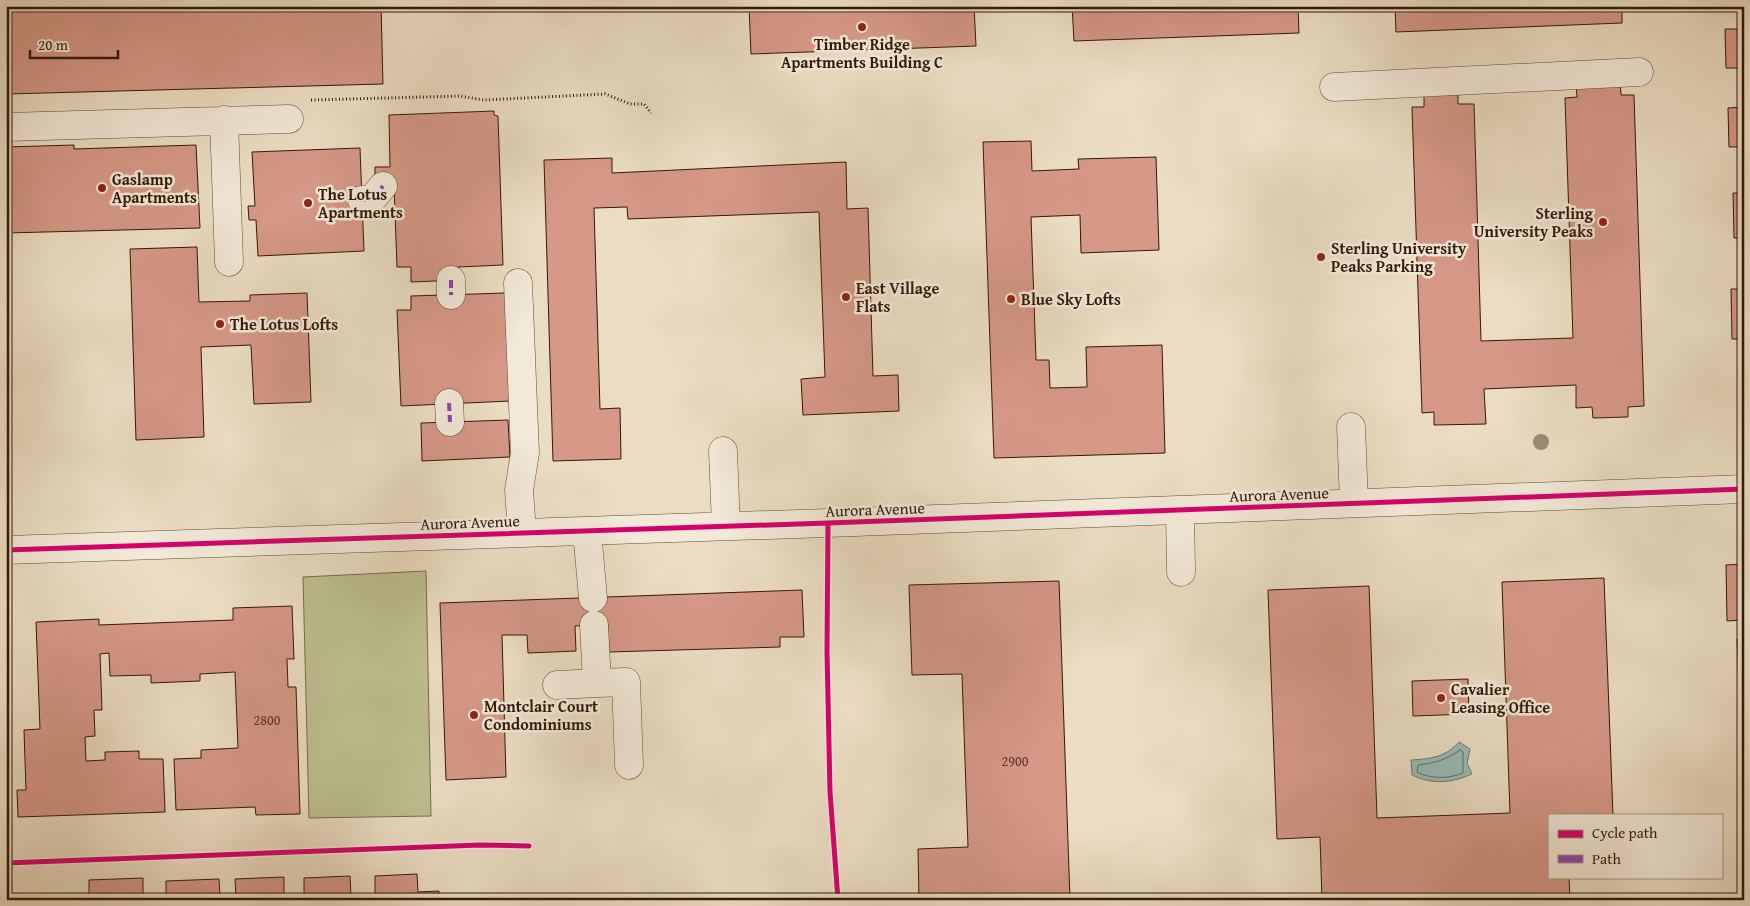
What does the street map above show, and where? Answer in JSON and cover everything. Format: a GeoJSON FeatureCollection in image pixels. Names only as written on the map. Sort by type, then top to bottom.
{"type":"FeatureCollection","features":[{"type":"Feature","properties":{"kind":"street"},"geometry":{"type":"LineString","coordinates":[[1334,87],[1640,72]]}},
{"type":"Feature","properties":{"kind":"street"},"geometry":{"type":"LineString","coordinates":[[6,127],[224,120],[297,109]]}},
{"type":"Feature","properties":{"kind":"street"},"geometry":{"type":"LineString","coordinates":[[224,120],[229,262]]}},
{"type":"Feature","properties":{"kind":"street"},"geometry":{"type":"LineString","coordinates":[[518,283],[526,453],[519,490],[522,533]]}},
{"type":"Feature","properties":{"kind":"street"},"geometry":{"type":"LineString","coordinates":[[1351,427],[1354,504]]}},
{"type":"Feature","properties":{"kind":"street"},"geometry":{"type":"LineString","coordinates":[[723,451],[726,526]]}},
{"type":"Feature","properties":{"kind":"street","name":"Aurora Avenue"},"geometry":{"type":"LineString","coordinates":[[6,550],[1744,489]]}},
{"type":"Feature","properties":{"kind":"street"},"geometry":{"type":"LineString","coordinates":[[1180,510],[1181,572]]}},
{"type":"Feature","properties":{"kind":"street"},"geometry":{"type":"LineString","coordinates":[[587,531],[594,598]]}},
{"type":"Feature","properties":{"kind":"street"},"geometry":{"type":"LineString","coordinates":[[594,625],[597,683]]}},
{"type":"Feature","properties":{"kind":"street"},"geometry":{"type":"LineString","coordinates":[[557,685],[626,682],[630,765]]}},
{"type":"Feature","properties":{"kind":"path"},"geometry":{"type":"LineString","coordinates":[[297,109],[460,96],[484,100],[605,94],[630,104],[644,104],[651,113]]}},
{"type":"Feature","properties":{"kind":"green space"},"geometry":{"type":"Polygon","coordinates":[[[426,571],[431,816],[309,818],[303,577],[426,571]]]}},
{"type":"Feature","properties":{"kind":"water"},"geometry":{"type":"Polygon","coordinates":[[[1459,742],[1470,749],[1467,763],[1472,774],[1442,782],[1412,775],[1411,760],[1425,759],[1443,754],[1459,742]]]}},
{"type":"Feature","properties":{"kind":"building"},"geometry":{"type":"Polygon","coordinates":[[[6,6],[381,6],[383,84],[6,94],[6,6]]]}},
{"type":"Feature","properties":{"kind":"building","name":"Timber Ridge Apartments Building C"},"geometry":{"type":"Polygon","coordinates":[[[749,6],[792,6],[792,9],[851,6],[974,6],[976,46],[751,54],[749,6]]]}},
{"type":"Feature","properties":{"kind":"building"},"geometry":{"type":"Polygon","coordinates":[[[1072,6],[1298,6],[1299,33],[1074,41],[1072,6]]]}},
{"type":"Feature","properties":{"kind":"building"},"geometry":{"type":"Polygon","coordinates":[[[1395,6],[1622,6],[1622,23],[1396,32],[1395,6]]]}},
{"type":"Feature","properties":{"kind":"building"},"geometry":{"type":"Polygon","coordinates":[[[1725,29],[1744,29],[1744,68],[1726,68],[1725,29]]]}},
{"type":"Feature","properties":{"kind":"building","name":"Sterling University Peaks"},"geometry":{"type":"Polygon","coordinates":[[[1620,82],[1621,95],[1634,95],[1644,406],[1628,407],[1628,417],[1593,418],[1592,407],[1576,408],[1576,385],[1484,389],[1486,424],[1434,425],[1434,412],[1422,413],[1412,107],[1424,107],[1424,94],[1458,93],[1458,104],[1474,104],[1481,341],[1573,338],[1565,98],[1577,97],[1576,84],[1620,82]]]}},
{"type":"Feature","properties":{"kind":"building"},"geometry":{"type":"Polygon","coordinates":[[[1744,107],[1744,147],[1729,147],[1728,108],[1744,107]]]}},
{"type":"Feature","properties":{"kind":"building"},"geometry":{"type":"Polygon","coordinates":[[[494,111],[494,115],[498,116],[503,265],[458,267],[458,280],[411,282],[411,267],[397,267],[394,186],[375,187],[375,167],[390,167],[389,115],[494,111]]]}},
{"type":"Feature","properties":{"kind":"building","name":"Blue Sky Lofts"},"geometry":{"type":"Polygon","coordinates":[[[1031,141],[1032,171],[1079,169],[1078,159],[1156,157],[1159,250],[1081,253],[1080,215],[1031,217],[1036,360],[1049,360],[1050,388],[1087,387],[1086,347],[1162,345],[1165,453],[994,458],[983,142],[1031,141]]]}},
{"type":"Feature","properties":{"kind":"building","name":"Gaslamp Apartments"},"geometry":{"type":"Polygon","coordinates":[[[74,145],[74,149],[196,145],[200,228],[6,233],[6,147],[74,145]]]}},
{"type":"Feature","properties":{"kind":"building","name":"The Lotus Apartments"},"geometry":{"type":"Polygon","coordinates":[[[360,148],[364,251],[258,256],[256,220],[249,220],[248,206],[255,206],[252,152],[360,148]]]}},
{"type":"Feature","properties":{"kind":"building","name":"East Village Flats"},"geometry":{"type":"Polygon","coordinates":[[[612,158],[612,173],[846,162],[847,209],[868,208],[873,376],[898,375],[899,411],[803,415],[801,379],[825,377],[819,212],[628,219],[627,207],[594,208],[600,409],[620,408],[621,459],[553,461],[544,160],[612,158]]]}},
{"type":"Feature","properties":{"kind":"building"},"geometry":{"type":"Polygon","coordinates":[[[1733,193],[1744,193],[1744,238],[1734,238],[1733,193]]]}},
{"type":"Feature","properties":{"kind":"building","name":"The Lotus Lofts"},"geometry":{"type":"Polygon","coordinates":[[[197,247],[199,302],[250,301],[250,295],[307,293],[311,402],[254,404],[251,345],[201,347],[204,437],[136,440],[130,249],[197,247]]]}},
{"type":"Feature","properties":{"kind":"building"},"geometry":{"type":"Polygon","coordinates":[[[1731,289],[1744,289],[1744,339],[1732,339],[1731,289]]]}},
{"type":"Feature","properties":{"kind":"building"},"geometry":{"type":"Polygon","coordinates":[[[505,293],[510,401],[401,406],[397,310],[411,310],[411,296],[505,293]]]}},
{"type":"Feature","properties":{"kind":"building"},"geometry":{"type":"Polygon","coordinates":[[[508,420],[510,457],[422,461],[421,423],[508,420]]]}},
{"type":"Feature","properties":{"kind":"building"},"geometry":{"type":"Polygon","coordinates":[[[1744,564],[1744,627],[1742,627],[1742,620],[1727,621],[1726,565],[1744,564]]]}},
{"type":"Feature","properties":{"kind":"building"},"geometry":{"type":"Polygon","coordinates":[[[1604,578],[1613,814],[1548,814],[1548,878],[1569,878],[1570,900],[1322,900],[1320,837],[1277,839],[1268,590],[1369,586],[1377,818],[1510,813],[1502,582],[1604,578]]]}},
{"type":"Feature","properties":{"kind":"building"},"geometry":{"type":"Polygon","coordinates":[[[1059,581],[1070,900],[919,900],[918,849],[968,847],[962,674],[912,675],[909,585],[1059,581]]]}},
{"type":"Feature","properties":{"kind":"building","name":"Montclair Court Condominiums"},"geometry":{"type":"Polygon","coordinates":[[[802,590],[804,637],[780,637],[780,647],[609,652],[608,625],[594,625],[575,626],[576,651],[528,653],[527,635],[502,635],[506,777],[446,780],[440,603],[802,590]]]}},
{"type":"Feature","properties":{"kind":"building"},"geometry":{"type":"Polygon","coordinates":[[[292,606],[294,659],[287,659],[288,687],[296,687],[300,814],[256,815],[255,807],[176,810],[174,759],[201,758],[201,750],[238,748],[235,672],[200,674],[200,681],[151,683],[151,675],[110,676],[109,653],[100,654],[102,710],[94,710],[95,736],[85,737],[86,761],[105,760],[105,752],[139,751],[139,759],[163,759],[165,812],[18,817],[17,790],[26,790],[24,730],[40,729],[36,622],[99,619],[99,625],[233,620],[233,608],[292,606]]]}},
{"type":"Feature","properties":{"kind":"building"},"geometry":{"type":"Polygon","coordinates":[[[1737,639],[1744,639],[1744,711],[1740,711],[1737,639]]]}},
{"type":"Feature","properties":{"kind":"building","name":"Cavalier Leasing Office"},"geometry":{"type":"Polygon","coordinates":[[[1468,679],[1469,714],[1413,716],[1412,681],[1468,679]]]}},
{"type":"Feature","properties":{"kind":"building"},"geometry":{"type":"Polygon","coordinates":[[[1741,744],[1744,744],[1744,809],[1741,744]]]}},
{"type":"Feature","properties":{"kind":"building"},"geometry":{"type":"Polygon","coordinates":[[[417,874],[418,892],[439,891],[439,900],[89,900],[89,880],[143,878],[143,899],[166,898],[166,881],[219,879],[220,897],[236,897],[235,879],[284,877],[284,896],[304,895],[304,878],[350,876],[351,896],[375,895],[375,876],[417,874]]]}},
{"type":"Feature","properties":{"kind":"marked path"},"geometry":{"type":"LineString","coordinates":[[362,200],[372,199],[383,186]]}},
{"type":"Feature","properties":{"kind":"marked path"},"geometry":{"type":"LineString","coordinates":[[451,280],[451,295]]}},
{"type":"Feature","properties":{"kind":"marked path"},"geometry":{"type":"LineString","coordinates":[[449,403],[450,422]]}},
{"type":"Feature","properties":{"kind":"cycle path"},"geometry":{"type":"LineString","coordinates":[[6,550],[828,523],[1744,489]]}},
{"type":"Feature","properties":{"kind":"cycle path"},"geometry":{"type":"LineString","coordinates":[[828,523],[827,651],[830,792],[838,900]]}},
{"type":"Feature","properties":{"kind":"cycle path"},"geometry":{"type":"LineString","coordinates":[[6,863],[480,845],[529,846]]}},
{"type":"Feature","properties":{"kind":"place","name":"Timber Ridge Apartments Building C"},"geometry":{"type":"Point","coordinates":[862,27]}},
{"type":"Feature","properties":{"kind":"place","name":"Gaslamp Apartments"},"geometry":{"type":"Point","coordinates":[102,188]}},
{"type":"Feature","properties":{"kind":"place","name":"The Lotus Apartments"},"geometry":{"type":"Point","coordinates":[308,203]}},
{"type":"Feature","properties":{"kind":"place","name":"Sterling University Peaks"},"geometry":{"type":"Point","coordinates":[1603,222]}},
{"type":"Feature","properties":{"kind":"place","name":"Sterling University Peaks Parking"},"geometry":{"type":"Point","coordinates":[1321,257]}},
{"type":"Feature","properties":{"kind":"place","name":"East Village Flats"},"geometry":{"type":"Point","coordinates":[846,297]}},
{"type":"Feature","properties":{"kind":"place","name":"Blue Sky Lofts"},"geometry":{"type":"Point","coordinates":[1011,299]}},
{"type":"Feature","properties":{"kind":"place","name":"The Lotus Lofts"},"geometry":{"type":"Point","coordinates":[220,324]}},
{"type":"Feature","properties":{"kind":"place","name":"Cavalier Leasing Office"},"geometry":{"type":"Point","coordinates":[1441,698]}},
{"type":"Feature","properties":{"kind":"place","name":"Montclair Court Condominiums"},"geometry":{"type":"Point","coordinates":[474,715]}}]}
